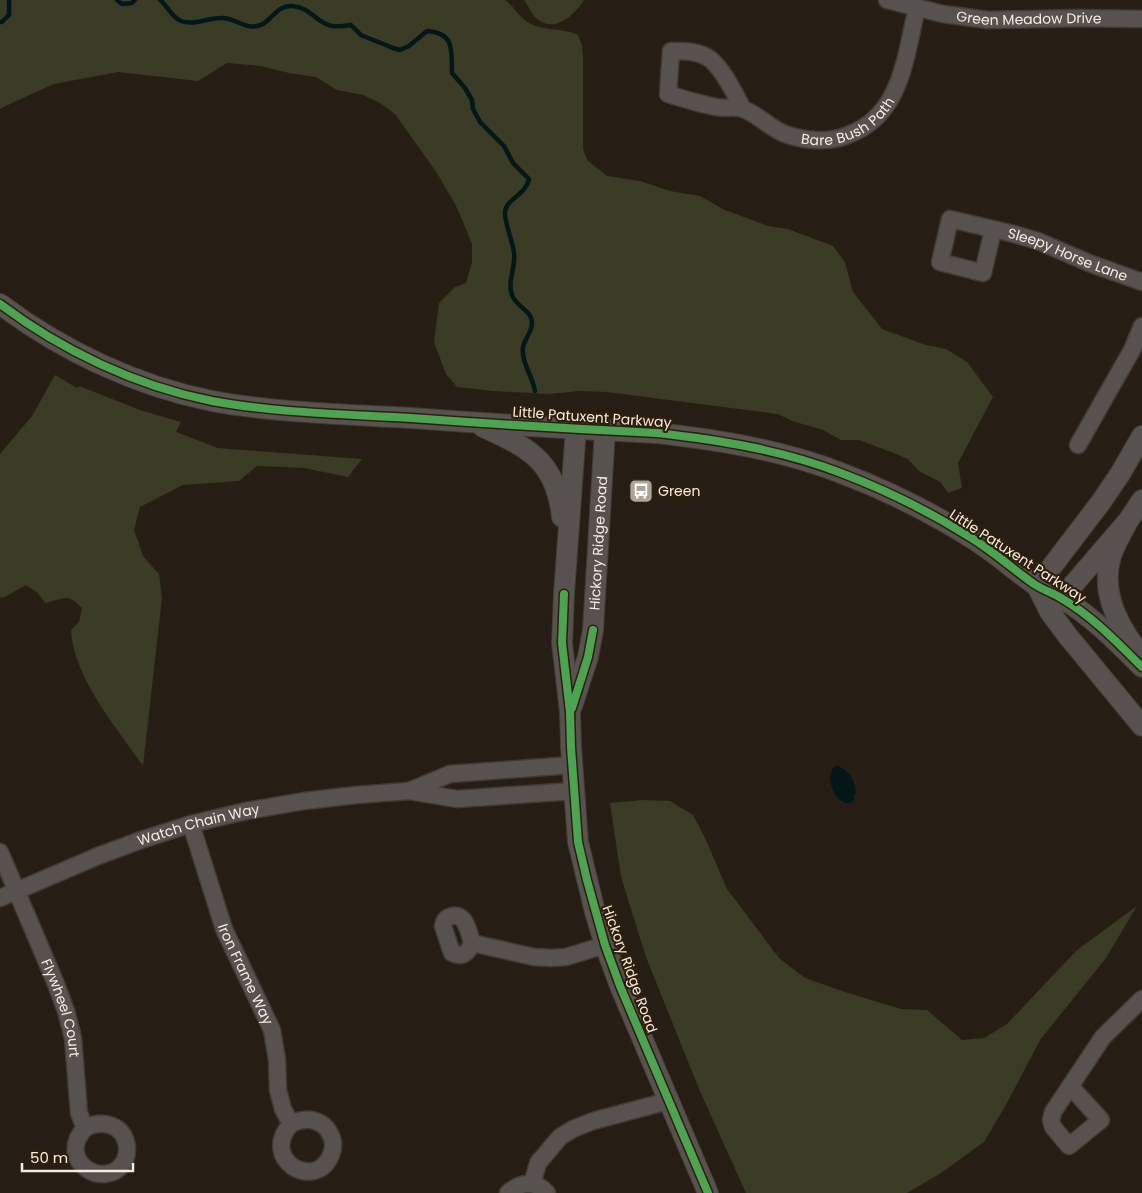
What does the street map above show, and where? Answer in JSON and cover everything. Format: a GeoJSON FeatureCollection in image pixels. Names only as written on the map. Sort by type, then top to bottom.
{"type":"FeatureCollection","features":[{"type":"Feature","properties":{"kind":"street","name":"Green Meadow Drive"},"geometry":{"type":"LineString","coordinates":[[887,0],[943,14],[988,20],[1142,19]]}},
{"type":"Feature","properties":{"kind":"street","name":"Bare Bush Path"},"geometry":{"type":"LineString","coordinates":[[743,109],[731,87],[710,59],[689,52],[671,51],[668,94],[718,108],[743,109],[785,134],[820,140],[837,140],[855,133],[883,113],[893,95],[901,74],[917,8]]}},
{"type":"Feature","properties":{"kind":"street","name":"Sleepy Horse Lane"},"geometry":{"type":"LineString","coordinates":[[993,230],[1038,241],[1088,264],[1142,282]]}},
{"type":"Feature","properties":{"kind":"street","name":"Little Patuxent Parkway"},"geometry":{"type":"LineString","coordinates":[[0,304],[52,339],[101,363],[147,383],[182,394],[219,402],[267,408],[657,433],[708,439],[788,456],[840,472],[886,492],[971,538],[1037,586],[1056,605],[1114,638],[1142,666]]}},
{"type":"Feature","properties":{"kind":"street"},"geometry":{"type":"LineString","coordinates":[[1078,445],[1132,350],[1142,326]]}},
{"type":"Feature","properties":{"kind":"street"},"geometry":{"type":"LineString","coordinates":[[472,422],[517,442],[543,464],[554,482],[560,497],[567,554]]}},
{"type":"Feature","properties":{"kind":"street","name":"Hickory Ridge Road"},"geometry":{"type":"LineString","coordinates":[[576,428],[562,643],[570,712],[578,842],[595,912],[620,986],[708,1193]]}},
{"type":"Feature","properties":{"kind":"street","name":"Hickory Ridge Road"},"geometry":{"type":"LineString","coordinates":[[570,712],[588,657],[593,630],[605,430]]}},
{"type":"Feature","properties":{"kind":"street","name":"Little Patuxent Parkway"},"geometry":{"type":"LineString","coordinates":[[1037,586],[1101,502],[1142,436]]}},
{"type":"Feature","properties":{"kind":"street","name":"Little Patuxent Parkway"},"geometry":{"type":"LineString","coordinates":[[1056,605],[1128,521],[1142,500]]}},
{"type":"Feature","properties":{"kind":"street"},"geometry":{"type":"LineString","coordinates":[[1128,521],[1111,556],[1108,586],[1113,612],[1122,629],[1142,657]]}},
{"type":"Feature","properties":{"kind":"street","name":"Little Patuxent Parkway"},"geometry":{"type":"LineString","coordinates":[[1056,605],[1085,658],[1142,726]]}},
{"type":"Feature","properties":{"kind":"street","name":"Watch Chain Way"},"geometry":{"type":"LineString","coordinates":[[409,792],[450,774],[572,765]]}},
{"type":"Feature","properties":{"kind":"street","name":"Watch Chain Way"},"geometry":{"type":"LineString","coordinates":[[0,898],[98,856],[191,824],[304,801],[356,795],[409,792],[457,799],[574,791]]}},
{"type":"Feature","properties":{"kind":"street","name":"Iron Frame Way"},"geometry":{"type":"LineString","coordinates":[[191,824],[224,929],[272,1030],[278,1060],[278,1090],[283,1109],[291,1124]]}},
{"type":"Feature","properties":{"kind":"street","name":"Flywheel Court"},"geometry":{"type":"LineString","coordinates":[[0,852],[66,1011],[72,1038],[79,1113],[86,1128]]}},
{"type":"Feature","properties":{"kind":"street"},"geometry":{"type":"LineString","coordinates":[[472,943],[534,957],[552,958],[566,957],[605,945]]}},
{"type":"Feature","properties":{"kind":"street"},"geometry":{"type":"LineString","coordinates":[[1070,1086],[1103,1037],[1142,999]]}},
{"type":"Feature","properties":{"kind":"street"},"geometry":{"type":"LineString","coordinates":[[532,1184],[538,1164],[550,1148],[566,1133],[593,1121],[668,1101]]}},
{"type":"Feature","properties":{"kind":"street"},"geometry":{"type":"LineString","coordinates":[[508,1193],[521,1184],[532,1184],[547,1193]]}},
{"type":"Feature","properties":{"kind":"green space"},"geometry":{"type":"Polygon","coordinates":[[[0,0],[505,0],[531,24],[578,35],[582,45],[583,57],[583,149],[587,160],[607,176],[640,181],[670,191],[700,196],[725,210],[768,226],[788,229],[833,246],[845,262],[853,292],[882,329],[926,345],[946,349],[967,362],[993,397],[958,463],[962,488],[948,493],[940,482],[919,471],[908,459],[859,440],[841,440],[823,430],[792,421],[778,414],[607,392],[580,391],[548,394],[457,387],[446,374],[434,342],[439,303],[455,287],[466,283],[472,262],[472,244],[455,204],[437,173],[395,114],[380,103],[363,95],[337,90],[316,77],[261,66],[227,63],[198,81],[118,72],[54,84],[0,109],[0,0]]]}},
{"type":"Feature","properties":{"kind":"green space"},"geometry":{"type":"Polygon","coordinates":[[[524,0],[584,0],[569,17],[556,24],[549,24],[535,17],[524,0]]]}},
{"type":"Feature","properties":{"kind":"green space"},"geometry":{"type":"Polygon","coordinates":[[[55,375],[77,388],[79,386],[140,410],[181,422],[176,432],[218,448],[362,459],[348,477],[304,468],[257,466],[239,481],[183,485],[140,507],[134,530],[143,556],[159,574],[162,598],[143,766],[109,719],[79,666],[71,630],[79,622],[82,608],[69,598],[45,603],[38,593],[26,585],[3,598],[0,597],[0,454],[32,416],[55,375]]]}},
{"type":"Feature","properties":{"kind":"green space"},"geometry":{"type":"Polygon","coordinates":[[[643,800],[670,801],[693,815],[727,889],[779,958],[805,978],[901,1009],[927,1010],[962,1040],[984,1038],[1007,1024],[1077,950],[1137,906],[1106,958],[1040,1040],[984,1142],[941,1173],[907,1193],[746,1193],[699,1089],[646,957],[621,877],[610,803],[643,800]]]}},
{"type":"Feature","properties":{"kind":"shaded area"},"geometry":{"type":"Polygon","coordinates":[[[836,766],[848,772],[853,780],[856,794],[854,794],[854,800],[851,803],[842,801],[831,786],[830,776],[832,769],[836,766]]]}},
{"type":"Feature","properties":{"kind":"waterway"},"geometry":{"type":"LineString","coordinates":[[0,22],[9,15],[9,0]]}},
{"type":"Feature","properties":{"kind":"waterway"},"geometry":{"type":"LineString","coordinates":[[117,0],[122,4],[132,3],[135,0]]}},
{"type":"Feature","properties":{"kind":"waterway"},"geometry":{"type":"LineString","coordinates":[[160,0],[174,17],[181,21],[197,22],[223,18],[253,27],[263,24],[279,10],[287,6],[299,7],[327,25],[351,25],[361,35],[400,50],[409,46],[427,31],[443,35],[450,45],[452,73],[465,88],[472,100],[473,109],[480,122],[504,146],[513,163],[529,179],[524,189],[506,208],[505,216],[514,253],[510,284],[512,295],[516,302],[530,315],[532,322],[523,347],[523,353],[535,391]]}},
{"type":"Feature","properties":{"kind":"cycle path"},"geometry":{"type":"LineString","coordinates":[[0,304],[48,336],[100,364],[155,386],[212,401],[261,408],[311,412],[657,433],[750,447],[819,465],[891,494],[970,537],[1034,584],[1061,598],[1083,613],[1104,630],[1142,667]]}},
{"type":"Feature","properties":{"kind":"cycle path"},"geometry":{"type":"LineString","coordinates":[[564,594],[562,643],[570,712],[578,842],[587,880],[605,945],[620,986],[708,1193]]}},
{"type":"Feature","properties":{"kind":"cycle path"},"geometry":{"type":"LineString","coordinates":[[572,708],[588,657],[593,630]]}},
{"type":"Feature","properties":{"kind":"place","name":"Green"},"geometry":{"type":"Point","coordinates":[641,491]}}]}
